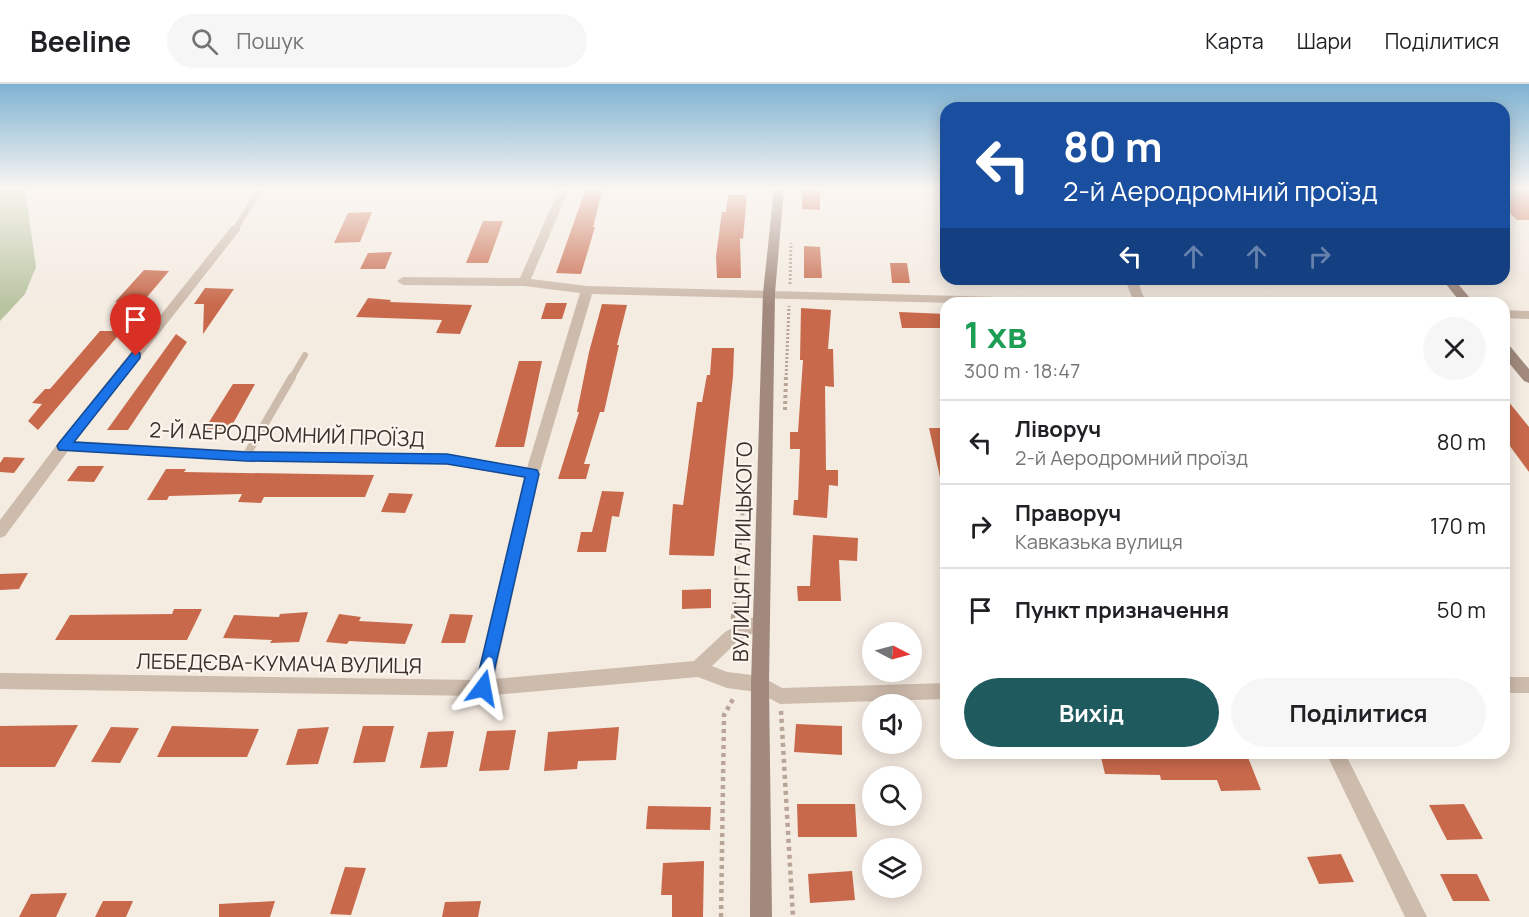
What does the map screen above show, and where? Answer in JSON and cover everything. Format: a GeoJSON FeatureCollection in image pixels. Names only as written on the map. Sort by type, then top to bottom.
{"type":"FeatureCollection","features":[{"type":"Feature","properties":{"kind":"street"},"geometry":{"type":"LineString","coordinates":[[0,532],[64,446],[236,228]]}},
{"type":"Feature","properties":{"kind":"street"},"geometry":{"type":"LineString","coordinates":[[524,282],[547,228]]}},
{"type":"Feature","properties":{"kind":"street","name":"ВУЛИЦЯ ГАЛИЦЬКОГО"},"geometry":{"type":"LineString","coordinates":[[761,917],[761,620],[769,293],[775,228]]}},
{"type":"Feature","properties":{"kind":"street"},"geometry":{"type":"LineString","coordinates":[[403,281],[524,282],[587,290],[940,298]]}},
{"type":"Feature","properties":{"kind":"street"},"geometry":{"type":"LineString","coordinates":[[1453,285],[1463,297]]}},
{"type":"Feature","properties":{"kind":"street"},"geometry":{"type":"LineString","coordinates":[[483,688],[532,474],[587,290]]}},
{"type":"Feature","properties":{"kind":"street"},"geometry":{"type":"LineString","coordinates":[[1510,314],[1529,315]]}},
{"type":"Feature","properties":{"kind":"street"},"geometry":{"type":"LineString","coordinates":[[1510,355],[1529,378]]}},
{"type":"Feature","properties":{"kind":"street","name":"2-Й АЕРОДРОМНИЙ ПРОЇЗД"},"geometry":{"type":"LineString","coordinates":[[64,446],[246,456],[447,459],[532,474]]}},
{"type":"Feature","properties":{"kind":"street"},"geometry":{"type":"LineString","coordinates":[[698,669],[731,637],[761,620]]}},
{"type":"Feature","properties":{"kind":"street","name":"ЛЕБЕДЄВА-КУМАЧА ВУЛИЦЯ"},"geometry":{"type":"LineString","coordinates":[[0,681],[483,688],[698,669],[727,680],[760,684],[780,696]]}},
{"type":"Feature","properties":{"kind":"street"},"geometry":{"type":"LineString","coordinates":[[1510,685],[1529,685]]}},
{"type":"Feature","properties":{"kind":"street"},"geometry":{"type":"LineString","coordinates":[[780,696],[940,691]]}},
{"type":"Feature","properties":{"kind":"street"},"geometry":{"type":"LineString","coordinates":[[1338,759],[1416,917]]}},
{"type":"Feature","properties":{"kind":"lane"},"geometry":{"type":"LineString","coordinates":[[246,456],[305,355]]}},
{"type":"Feature","properties":{"kind":"path"},"geometry":{"type":"LineString","coordinates":[[731,637],[746,477]]}},
{"type":"Feature","properties":{"kind":"path"},"geometry":{"type":"LineString","coordinates":[[720,917],[724,716],[741,682]]}},
{"type":"Feature","properties":{"kind":"path"},"geometry":{"type":"LineString","coordinates":[[780,696],[793,917]]}},
{"type":"Feature","properties":{"kind":"green space"},"geometry":{"type":"Polygon","coordinates":[[[0,228],[30,228],[36,267],[25,294],[0,321],[0,228]]]}},
{"type":"Feature","properties":{"kind":"building"},"geometry":{"type":"Polygon","coordinates":[[[341,228],[366,228],[360,242],[334,243],[341,228]]]}},
{"type":"Feature","properties":{"kind":"building"},"geometry":{"type":"Polygon","coordinates":[[[480,228],[501,228],[488,263],[466,263],[480,228]]]}},
{"type":"Feature","properties":{"kind":"building"},"geometry":{"type":"Polygon","coordinates":[[[572,228],[595,228],[581,274],[556,273],[572,228]]]}},
{"type":"Feature","properties":{"kind":"building"},"geometry":{"type":"Polygon","coordinates":[[[720,228],[744,228],[743,239],[740,238],[741,278],[717,278],[716,256],[720,228]]]}},
{"type":"Feature","properties":{"kind":"building"},"geometry":{"type":"Polygon","coordinates":[[[804,246],[820,247],[822,278],[804,278],[804,246]]]}},
{"type":"Feature","properties":{"kind":"building"},"geometry":{"type":"Polygon","coordinates":[[[392,252],[385,269],[360,269],[368,253],[392,252]]]}},
{"type":"Feature","properties":{"kind":"building"},"geometry":{"type":"Polygon","coordinates":[[[890,263],[907,263],[910,283],[892,283],[890,263]]]}},
{"type":"Feature","properties":{"kind":"building"},"geometry":{"type":"Polygon","coordinates":[[[144,270],[169,271],[142,303],[115,302],[144,270]]]}},
{"type":"Feature","properties":{"kind":"building"},"geometry":{"type":"Polygon","coordinates":[[[205,288],[234,289],[203,334],[204,304],[194,304],[205,288]]]}},
{"type":"Feature","properties":{"kind":"building"},"geometry":{"type":"Polygon","coordinates":[[[368,298],[391,300],[390,302],[472,305],[460,334],[436,333],[442,320],[356,317],[368,298]]]}},
{"type":"Feature","properties":{"kind":"building"},"geometry":{"type":"Polygon","coordinates":[[[546,303],[567,303],[562,319],[541,319],[546,303]]]}},
{"type":"Feature","properties":{"kind":"building"},"geometry":{"type":"Polygon","coordinates":[[[602,304],[627,305],[604,412],[600,412],[584,464],[590,464],[586,479],[558,479],[579,412],[577,412],[589,352],[602,304]]]}},
{"type":"Feature","properties":{"kind":"building"},"geometry":{"type":"Polygon","coordinates":[[[801,308],[831,310],[828,349],[833,349],[834,387],[825,386],[826,470],[838,470],[838,486],[829,485],[827,518],[793,515],[794,500],[798,500],[800,449],[790,449],[790,432],[798,432],[803,360],[800,360],[801,308]]]}},
{"type":"Feature","properties":{"kind":"building"},"geometry":{"type":"Polygon","coordinates":[[[899,312],[940,314],[940,328],[902,328],[899,312]]]}},
{"type":"Feature","properties":{"kind":"building"},"geometry":{"type":"Polygon","coordinates":[[[100,331],[122,331],[38,430],[28,421],[42,404],[32,403],[45,389],[50,389],[100,331]]]}},
{"type":"Feature","properties":{"kind":"building"},"geometry":{"type":"Polygon","coordinates":[[[176,334],[187,342],[128,430],[107,430],[176,334]]]}},
{"type":"Feature","properties":{"kind":"building"},"geometry":{"type":"Polygon","coordinates":[[[712,348],[734,348],[714,556],[669,555],[673,504],[683,505],[697,402],[702,402],[707,375],[710,375],[712,348]]]}},
{"type":"Feature","properties":{"kind":"building"},"geometry":{"type":"Polygon","coordinates":[[[519,361],[542,361],[524,447],[495,447],[519,361]]]}},
{"type":"Feature","properties":{"kind":"building"},"geometry":{"type":"Polygon","coordinates":[[[233,384],[255,384],[230,429],[204,430],[233,384]]]}},
{"type":"Feature","properties":{"kind":"building"},"geometry":{"type":"Polygon","coordinates":[[[1510,403],[1529,427],[1529,472],[1510,446],[1510,403]]]}},
{"type":"Feature","properties":{"kind":"building"},"geometry":{"type":"Polygon","coordinates":[[[929,428],[940,428],[940,477],[929,428]]]}},
{"type":"Feature","properties":{"kind":"building"},"geometry":{"type":"Polygon","coordinates":[[[4,457],[25,458],[14,473],[0,472],[0,463],[4,457]]]}},
{"type":"Feature","properties":{"kind":"building"},"geometry":{"type":"Polygon","coordinates":[[[78,466],[104,466],[94,482],[67,481],[78,466]]]}},
{"type":"Feature","properties":{"kind":"building"},"geometry":{"type":"Polygon","coordinates":[[[166,469],[186,469],[184,472],[374,475],[365,497],[264,497],[261,503],[238,502],[242,494],[169,496],[167,500],[147,500],[166,469]]]}},
{"type":"Feature","properties":{"kind":"building"},"geometry":{"type":"Polygon","coordinates":[[[602,491],[624,492],[619,517],[612,516],[606,552],[577,552],[581,532],[592,532],[602,491]]]}},
{"type":"Feature","properties":{"kind":"building"},"geometry":{"type":"Polygon","coordinates":[[[389,493],[413,494],[405,513],[381,512],[389,493]]]}},
{"type":"Feature","properties":{"kind":"building"},"geometry":{"type":"Polygon","coordinates":[[[813,535],[858,538],[857,561],[839,560],[841,601],[798,601],[797,586],[810,586],[813,535]]]}},
{"type":"Feature","properties":{"kind":"building"},"geometry":{"type":"Polygon","coordinates":[[[28,573],[19,589],[0,590],[0,574],[28,573]]]}},
{"type":"Feature","properties":{"kind":"building"},"geometry":{"type":"Polygon","coordinates":[[[711,589],[711,608],[682,609],[682,590],[711,589]]]}},
{"type":"Feature","properties":{"kind":"building"},"geometry":{"type":"Polygon","coordinates":[[[174,609],[202,609],[187,640],[55,640],[70,615],[172,614],[174,609]]]}},
{"type":"Feature","properties":{"kind":"building"},"geometry":{"type":"Polygon","coordinates":[[[308,612],[299,642],[270,643],[272,640],[223,638],[234,615],[279,617],[280,614],[308,612]]]}},
{"type":"Feature","properties":{"kind":"building"},"geometry":{"type":"Polygon","coordinates":[[[339,614],[361,617],[359,621],[413,624],[405,644],[326,642],[339,614]]]}},
{"type":"Feature","properties":{"kind":"building"},"geometry":{"type":"Polygon","coordinates":[[[450,614],[473,615],[465,643],[441,643],[450,614]]]}},
{"type":"Feature","properties":{"kind":"building"},"geometry":{"type":"Polygon","coordinates":[[[796,724],[842,726],[842,755],[794,752],[796,724]]]}},
{"type":"Feature","properties":{"kind":"building"},"geometry":{"type":"Polygon","coordinates":[[[78,725],[55,767],[0,767],[0,726],[78,725]]]}},
{"type":"Feature","properties":{"kind":"building"},"geometry":{"type":"Polygon","coordinates":[[[172,726],[259,729],[247,757],[157,757],[172,726]]]}},
{"type":"Feature","properties":{"kind":"building"},"geometry":{"type":"Polygon","coordinates":[[[363,726],[394,726],[385,762],[353,763],[363,726]]]}},
{"type":"Feature","properties":{"kind":"building"},"geometry":{"type":"Polygon","coordinates":[[[111,727],[139,728],[120,763],[91,762],[111,727]]]}},
{"type":"Feature","properties":{"kind":"building"},"geometry":{"type":"Polygon","coordinates":[[[329,727],[318,764],[286,765],[298,729],[329,727]]]}},
{"type":"Feature","properties":{"kind":"building"},"geometry":{"type":"Polygon","coordinates":[[[619,727],[616,760],[578,761],[577,769],[544,771],[548,732],[619,727]]]}},
{"type":"Feature","properties":{"kind":"building"},"geometry":{"type":"Polygon","coordinates":[[[516,730],[509,770],[479,771],[487,731],[516,730]]]}},
{"type":"Feature","properties":{"kind":"building"},"geometry":{"type":"Polygon","coordinates":[[[454,731],[447,767],[420,768],[428,732],[454,731]]]}},
{"type":"Feature","properties":{"kind":"building"},"geometry":{"type":"Polygon","coordinates":[[[1101,759],[1249,759],[1261,790],[1221,791],[1217,780],[1161,780],[1160,775],[1105,774],[1101,759]]]}},
{"type":"Feature","properties":{"kind":"building"},"geometry":{"type":"Polygon","coordinates":[[[797,804],[855,804],[857,837],[798,837],[797,804]]]}},
{"type":"Feature","properties":{"kind":"building"},"geometry":{"type":"Polygon","coordinates":[[[1464,804],[1483,839],[1447,840],[1429,805],[1464,804]]]}},
{"type":"Feature","properties":{"kind":"building"},"geometry":{"type":"Polygon","coordinates":[[[648,806],[711,807],[710,830],[646,829],[648,806]]]}},
{"type":"Feature","properties":{"kind":"building"},"geometry":{"type":"Polygon","coordinates":[[[1341,854],[1354,882],[1319,884],[1307,857],[1341,854]]]}},
{"type":"Feature","properties":{"kind":"building"},"geometry":{"type":"Polygon","coordinates":[[[704,861],[703,917],[672,917],[672,895],[661,895],[663,863],[704,861]]]}},
{"type":"Feature","properties":{"kind":"building"},"geometry":{"type":"Polygon","coordinates":[[[345,867],[366,868],[351,915],[330,914],[345,867]]]}},
{"type":"Feature","properties":{"kind":"building"},"geometry":{"type":"Polygon","coordinates":[[[852,871],[855,900],[810,903],[808,874],[852,871]]]}},
{"type":"Feature","properties":{"kind":"building"},"geometry":{"type":"Polygon","coordinates":[[[1440,874],[1477,874],[1490,901],[1453,901],[1440,874]]]}},
{"type":"Feature","properties":{"kind":"building"},"geometry":{"type":"Polygon","coordinates":[[[67,893],[56,917],[19,917],[31,894],[67,893]]]}},
{"type":"Feature","properties":{"kind":"building"},"geometry":{"type":"Polygon","coordinates":[[[103,901],[133,901],[126,917],[95,917],[103,901]]]}},
{"type":"Feature","properties":{"kind":"building"},"geometry":{"type":"Polygon","coordinates":[[[275,901],[270,917],[219,917],[219,904],[275,901]]]}},
{"type":"Feature","properties":{"kind":"building"},"geometry":{"type":"Polygon","coordinates":[[[481,901],[478,917],[442,917],[445,902],[481,901]]]}},
{"type":"Feature","properties":{"kind":"route"},"geometry":{"type":"LineString","coordinates":[[136,356],[64,446],[246,456],[447,459],[532,474],[483,688]]}}]}
